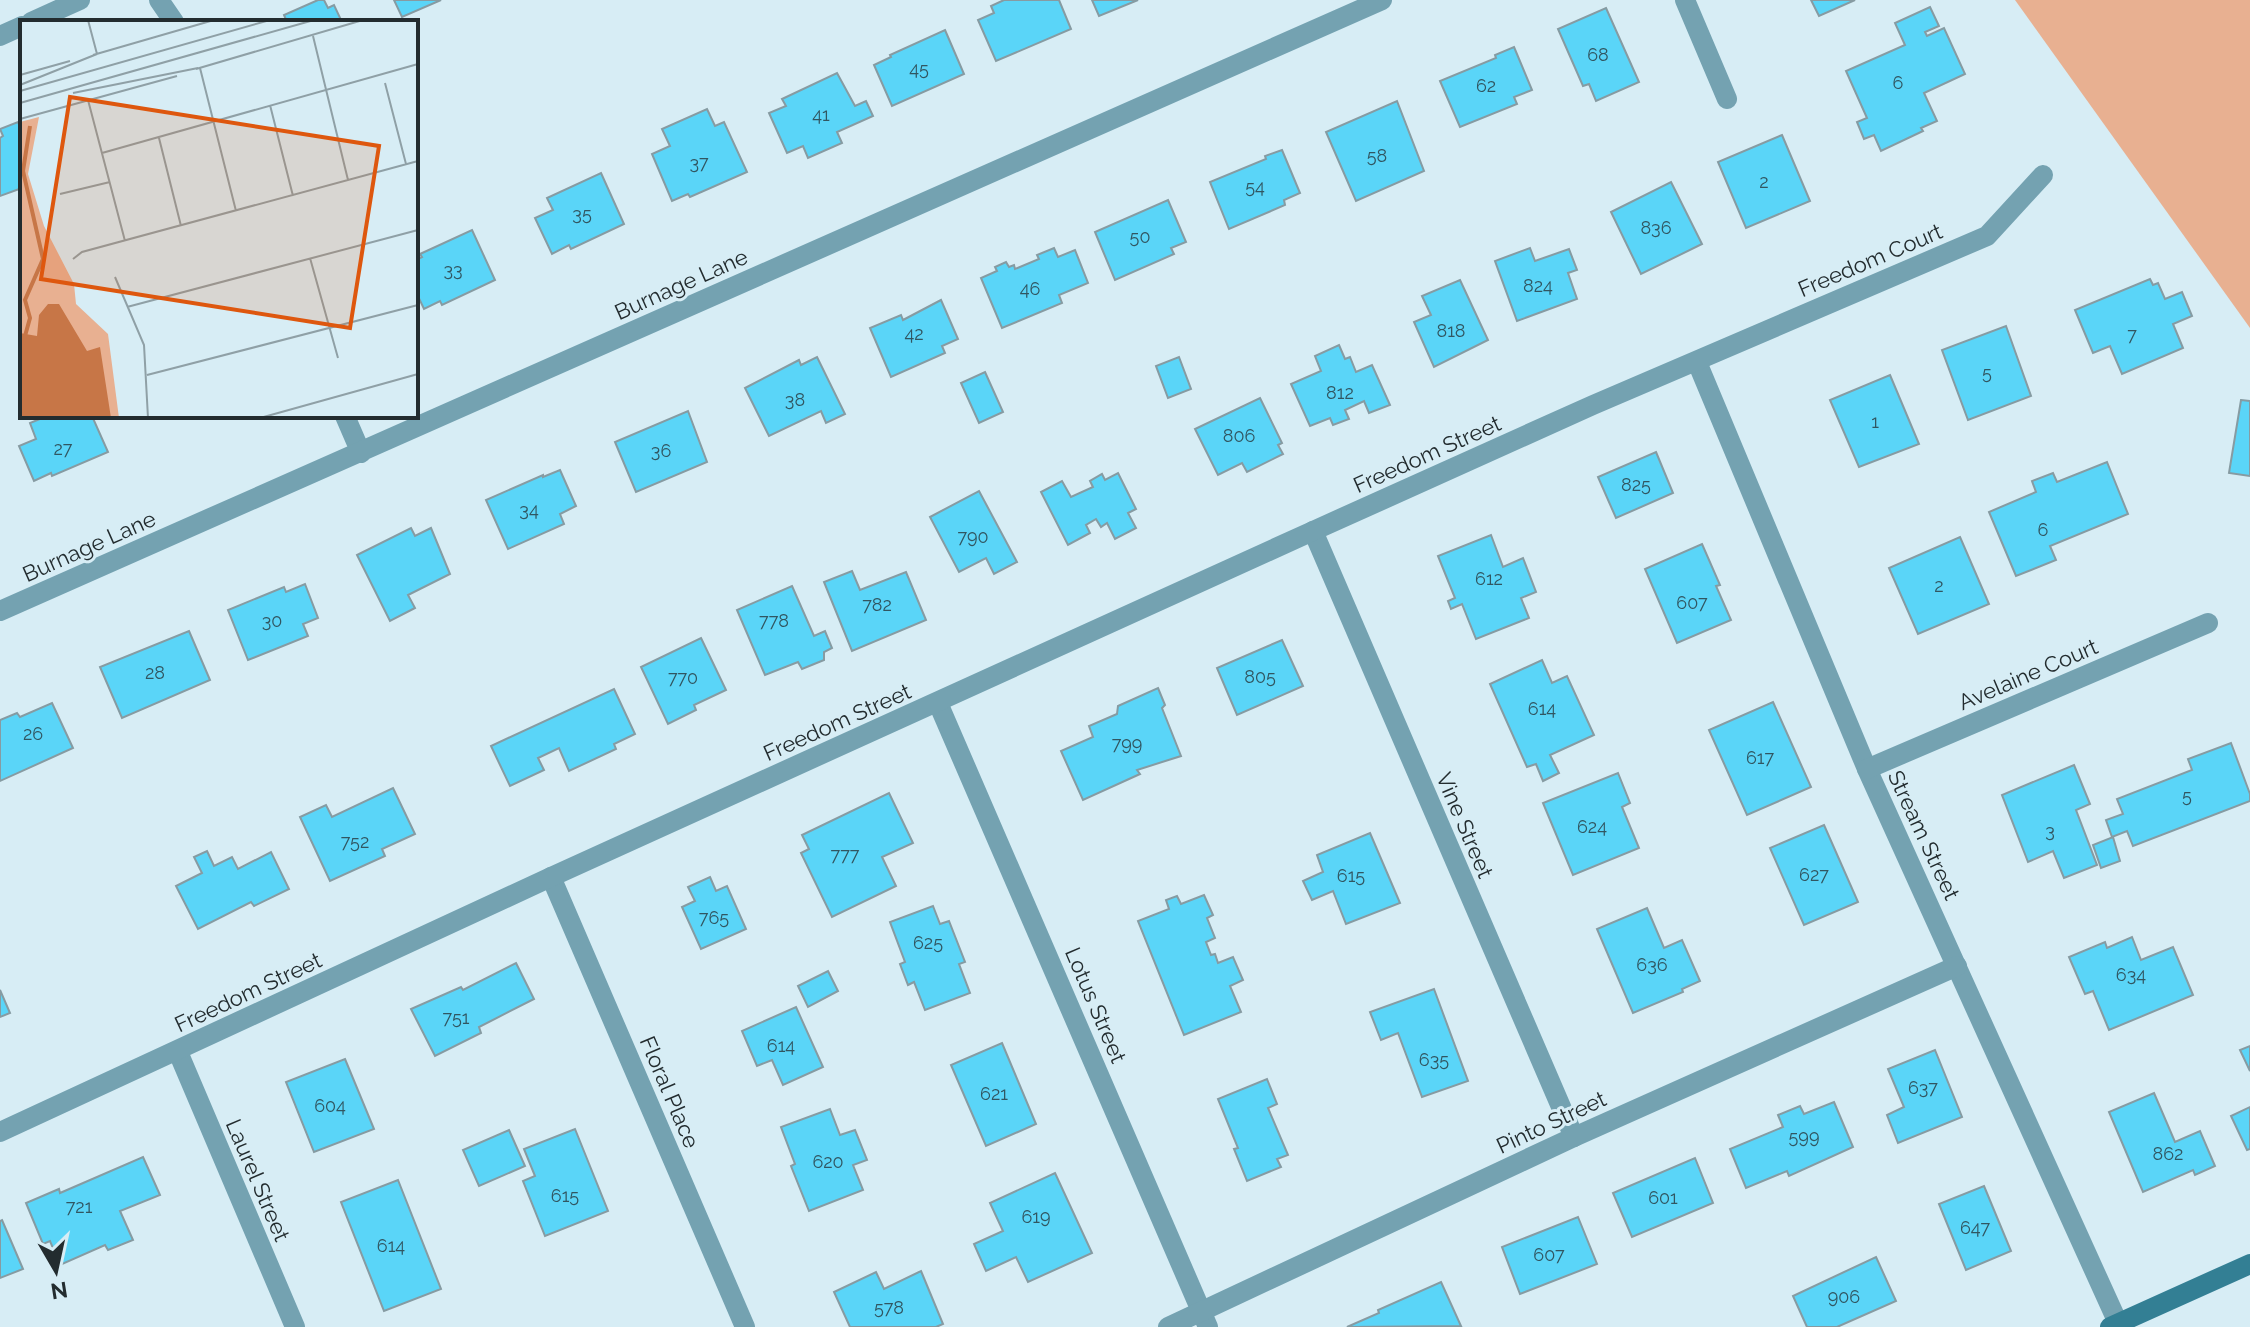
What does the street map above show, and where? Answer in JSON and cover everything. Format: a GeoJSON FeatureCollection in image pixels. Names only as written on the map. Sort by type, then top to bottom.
{"type":"FeatureCollection","features":[{"type":"Feature","properties":{"kind":"main road"},"geometry":{"type":"LineString","coordinates":[[2114,1325],[2250,1264]]}},
{"type":"Feature","properties":{"kind":"street"},"geometry":{"type":"LineString","coordinates":[[35,20],[80,0]]}},
{"type":"Feature","properties":{"kind":"street"},"geometry":{"type":"LineString","coordinates":[[159,0],[173,20]]}},
{"type":"Feature","properties":{"kind":"street","name":"Burnage Lane"},"geometry":{"type":"LineString","coordinates":[[0,611],[1382,0]]}},
{"type":"Feature","properties":{"kind":"street"},"geometry":{"type":"LineString","coordinates":[[1685,0],[1727,99]]}},
{"type":"Feature","properties":{"kind":"street"},"geometry":{"type":"LineString","coordinates":[[0,36],[20,27]]}},
{"type":"Feature","properties":{"kind":"street","name":"Freedom Court"},"geometry":{"type":"LineString","coordinates":[[1697,362],[1987,236],[2043,175]]}},
{"type":"Feature","properties":{"kind":"street","name":"Freedom Street"},"geometry":{"type":"LineString","coordinates":[[0,1132],[551,877],[1313,531],[1593,405],[1697,362]]}},
{"type":"Feature","properties":{"kind":"street","name":"Stream Street"},"geometry":{"type":"LineString","coordinates":[[1697,362],[1867,769],[2114,1325]]}},
{"type":"Feature","properties":{"kind":"street"},"geometry":{"type":"LineString","coordinates":[[346,418],[361,453]]}},
{"type":"Feature","properties":{"kind":"street","name":"Vine Street"},"geometry":{"type":"LineString","coordinates":[[1313,531],[1574,1137]]}},
{"type":"Feature","properties":{"kind":"street","name":"Avelaine Court"},"geometry":{"type":"LineString","coordinates":[[1867,769],[2208,623]]}},
{"type":"Feature","properties":{"kind":"street","name":"Lotus Street"},"geometry":{"type":"LineString","coordinates":[[938,703],[1205,1319]]}},
{"type":"Feature","properties":{"kind":"street","name":"Floral Place"},"geometry":{"type":"LineString","coordinates":[[551,877],[745,1327]]}},
{"type":"Feature","properties":{"kind":"street","name":"Pinto Street"},"geometry":{"type":"LineString","coordinates":[[1168,1327],[1205,1319],[1574,1137],[1957,966]]}},
{"type":"Feature","properties":{"kind":"street","name":"Laurel Street"},"geometry":{"type":"LineString","coordinates":[[178,1052],[295,1327]]}},
{"type":"Feature","properties":{"kind":"shaded area"},"geometry":{"type":"Polygon","coordinates":[[[2015,0],[2250,0],[2250,328],[2015,0]]]}},
{"type":"Feature","properties":{"kind":"building"},"geometry":{"type":"Polygon","coordinates":[[[324,0],[328,8],[334,5],[341,20],[286,20],[284,15],[324,0]]]}},
{"type":"Feature","properties":{"kind":"building"},"geometry":{"type":"Polygon","coordinates":[[[394,0],[441,0],[402,17],[394,0]]]}},
{"type":"Feature","properties":{"kind":"building"},"geometry":{"type":"Polygon","coordinates":[[[1004,0],[1059,0],[1071,29],[996,61],[978,20],[994,13],[991,6],[1004,0]]]}},
{"type":"Feature","properties":{"kind":"building"},"geometry":{"type":"Polygon","coordinates":[[[1092,0],[1138,0],[1099,16],[1092,0]]]}},
{"type":"Feature","properties":{"kind":"building"},"geometry":{"type":"Polygon","coordinates":[[[1811,0],[1855,0],[1819,16],[1811,0]]]}},
{"type":"Feature","properties":{"kind":"building"},"geometry":{"type":"Polygon","coordinates":[[[1930,7],[1939,26],[1925,32],[1927,36],[1944,28],[1965,74],[1924,93],[1937,121],[1881,151],[1874,135],[1864,139],[1857,122],[1867,118],[1846,71],[1905,45],[1895,23],[1930,7]]]}},
{"type":"Feature","properties":{"kind":"building"},"geometry":{"type":"Polygon","coordinates":[[[1606,8],[1639,82],[1596,101],[1589,84],[1583,86],[1558,29],[1606,8]]]}},
{"type":"Feature","properties":{"kind":"building"},"geometry":{"type":"Polygon","coordinates":[[[945,30],[964,74],[892,106],[874,65],[945,30]]]}},
{"type":"Feature","properties":{"kind":"building"},"geometry":{"type":"Polygon","coordinates":[[[1514,47],[1532,90],[1514,97],[1517,104],[1460,127],[1440,81],[1496,58],[1495,55],[1514,47]]]}},
{"type":"Feature","properties":{"kind":"building"},"geometry":{"type":"Polygon","coordinates":[[[837,73],[855,106],[866,101],[873,116],[837,132],[842,143],[808,158],[803,146],[787,153],[769,113],[786,106],[782,99],[837,73]]]}},
{"type":"Feature","properties":{"kind":"building"},"geometry":{"type":"Polygon","coordinates":[[[1397,101],[1424,171],[1356,201],[1326,132],[1397,101]]]}},
{"type":"Feature","properties":{"kind":"building"},"geometry":{"type":"Polygon","coordinates":[[[707,109],[715,126],[724,122],[747,172],[690,197],[688,194],[672,201],[652,154],[670,146],[662,129],[707,109]]]}},
{"type":"Feature","properties":{"kind":"building"},"geometry":{"type":"Polygon","coordinates":[[[18,122],[20,127],[20,189],[0,196],[0,138],[3,136],[0,129],[18,122]]]}},
{"type":"Feature","properties":{"kind":"building"},"geometry":{"type":"Polygon","coordinates":[[[1782,135],[1810,201],[1746,228],[1718,162],[1782,135]]]}},
{"type":"Feature","properties":{"kind":"building"},"geometry":{"type":"Polygon","coordinates":[[[1282,150],[1300,193],[1284,200],[1285,205],[1229,229],[1210,182],[1282,150]]]}},
{"type":"Feature","properties":{"kind":"building"},"geometry":{"type":"Polygon","coordinates":[[[601,173],[624,224],[571,249],[569,245],[552,254],[535,218],[553,210],[547,198],[601,173]]]}},
{"type":"Feature","properties":{"kind":"building"},"geometry":{"type":"Polygon","coordinates":[[[1671,182],[1702,244],[1641,274],[1611,212],[1671,182]]]}},
{"type":"Feature","properties":{"kind":"building"},"geometry":{"type":"Polygon","coordinates":[[[1168,200],[1186,242],[1171,248],[1174,254],[1115,280],[1095,232],[1168,200]]]}},
{"type":"Feature","properties":{"kind":"building"},"geometry":{"type":"Polygon","coordinates":[[[472,230],[495,280],[442,305],[440,301],[424,309],[418,296],[420,254],[472,230]]]}},
{"type":"Feature","properties":{"kind":"building"},"geometry":{"type":"Polygon","coordinates":[[[1054,248],[1058,257],[1075,250],[1088,283],[1059,295],[1062,303],[1002,328],[981,278],[997,271],[995,267],[1006,262],[1009,267],[1014,265],[1015,269],[1039,259],[1037,255],[1054,248]]]}},
{"type":"Feature","properties":{"kind":"building"},"geometry":{"type":"Polygon","coordinates":[[[1530,248],[1535,261],[1569,249],[1577,270],[1568,273],[1577,299],[1517,321],[1495,261],[1530,248]]]}},
{"type":"Feature","properties":{"kind":"building"},"geometry":{"type":"Polygon","coordinates":[[[2150,279],[2153,285],[2158,283],[2165,299],[2182,292],[2192,316],[2173,324],[2183,348],[2122,374],[2110,346],[2093,353],[2075,310],[2150,279]]]}},
{"type":"Feature","properties":{"kind":"building"},"geometry":{"type":"Polygon","coordinates":[[[1460,280],[1488,340],[1434,367],[1414,322],[1431,315],[1422,296],[1460,280]]]}},
{"type":"Feature","properties":{"kind":"building"},"geometry":{"type":"Polygon","coordinates":[[[941,300],[958,339],[942,346],[945,353],[891,377],[870,328],[901,315],[903,320],[941,300]]]}},
{"type":"Feature","properties":{"kind":"building"},"geometry":{"type":"Polygon","coordinates":[[[2006,326],[2031,396],[1968,420],[1942,350],[2006,326]]]}},
{"type":"Feature","properties":{"kind":"building"},"geometry":{"type":"Polygon","coordinates":[[[1339,345],[1345,359],[1350,357],[1356,372],[1372,365],[1390,405],[1369,413],[1364,401],[1345,410],[1349,419],[1333,425],[1330,418],[1310,426],[1291,384],[1321,371],[1315,356],[1339,345]]]}},
{"type":"Feature","properties":{"kind":"building"},"geometry":{"type":"Polygon","coordinates":[[[817,357],[845,414],[826,423],[821,411],[769,436],[745,388],[799,360],[801,365],[817,357]]]}},
{"type":"Feature","properties":{"kind":"building"},"geometry":{"type":"Polygon","coordinates":[[[1179,357],[1191,389],[1168,398],[1156,366],[1179,357]]]}},
{"type":"Feature","properties":{"kind":"building"},"geometry":{"type":"Polygon","coordinates":[[[985,372],[1003,412],[979,423],[961,383],[985,372]]]}},
{"type":"Feature","properties":{"kind":"building"},"geometry":{"type":"Polygon","coordinates":[[[1890,375],[1919,444],[1859,467],[1830,400],[1890,375]]]}},
{"type":"Feature","properties":{"kind":"building"},"geometry":{"type":"Polygon","coordinates":[[[1260,398],[1282,443],[1278,445],[1283,454],[1247,472],[1242,463],[1218,475],[1195,429],[1260,398]]]}},
{"type":"Feature","properties":{"kind":"building"},"geometry":{"type":"Polygon","coordinates":[[[2241,400],[2250,401],[2250,476],[2229,473],[2241,400]]]}},
{"type":"Feature","properties":{"kind":"building"},"geometry":{"type":"Polygon","coordinates":[[[688,411],[707,462],[636,492],[615,442],[688,411]]]}},
{"type":"Feature","properties":{"kind":"building"},"geometry":{"type":"Polygon","coordinates":[[[42,418],[93,418],[108,452],[34,481],[19,446],[36,439],[30,423],[42,418]]]}},
{"type":"Feature","properties":{"kind":"building"},"geometry":{"type":"Polygon","coordinates":[[[1656,452],[1673,493],[1616,518],[1598,477],[1656,452]]]}},
{"type":"Feature","properties":{"kind":"building"},"geometry":{"type":"Polygon","coordinates":[[[2107,462],[2128,514],[2050,546],[2056,560],[2016,576],[1989,512],[2036,492],[2032,481],[2053,473],[2057,482],[2107,462]]]}},
{"type":"Feature","properties":{"kind":"building"},"geometry":{"type":"Polygon","coordinates":[[[560,470],[576,506],[560,514],[564,524],[508,549],[486,500],[560,470]]]}},
{"type":"Feature","properties":{"kind":"building"},"geometry":{"type":"Polygon","coordinates":[[[1118,473],[1136,509],[1128,513],[1136,528],[1115,539],[1107,523],[1101,527],[1096,519],[1086,525],[1090,533],[1068,545],[1041,492],[1062,481],[1071,497],[1093,487],[1090,481],[1102,474],[1105,480],[1118,473]]]}},
{"type":"Feature","properties":{"kind":"building"},"geometry":{"type":"Polygon","coordinates":[[[979,491],[1017,562],[994,574],[986,558],[959,572],[930,517],[979,491]]]}},
{"type":"Feature","properties":{"kind":"building"},"geometry":{"type":"Polygon","coordinates":[[[411,528],[415,536],[431,528],[450,574],[408,595],[415,608],[390,621],[357,555],[411,528]]]}},
{"type":"Feature","properties":{"kind":"building"},"geometry":{"type":"Polygon","coordinates":[[[1491,535],[1503,567],[1523,558],[1536,592],[1521,598],[1529,618],[1476,639],[1462,604],[1451,609],[1448,601],[1455,598],[1438,556],[1491,535]]]}},
{"type":"Feature","properties":{"kind":"building"},"geometry":{"type":"Polygon","coordinates":[[[1960,537],[1989,604],[1918,634],[1889,568],[1960,537]]]}},
{"type":"Feature","properties":{"kind":"building"},"geometry":{"type":"Polygon","coordinates":[[[1702,544],[1731,620],[1677,643],[1645,569],[1702,544]]]}},
{"type":"Feature","properties":{"kind":"building"},"geometry":{"type":"Polygon","coordinates":[[[852,571],[860,590],[906,572],[926,620],[852,651],[824,582],[852,571]]]}},
{"type":"Feature","properties":{"kind":"building"},"geometry":{"type":"Polygon","coordinates":[[[305,584],[318,618],[303,624],[308,636],[248,660],[228,610],[284,587],[286,592],[305,584]]]}},
{"type":"Feature","properties":{"kind":"building"},"geometry":{"type":"Polygon","coordinates":[[[792,586],[814,636],[825,631],[832,648],[824,652],[824,660],[802,669],[798,662],[765,675],[737,610],[792,586]]]}},
{"type":"Feature","properties":{"kind":"building"},"geometry":{"type":"Polygon","coordinates":[[[189,631],[210,680],[122,718],[100,667],[189,631]]]}},
{"type":"Feature","properties":{"kind":"building"},"geometry":{"type":"Polygon","coordinates":[[[701,638],[726,690],[694,705],[696,710],[668,724],[641,667],[701,638]]]}},
{"type":"Feature","properties":{"kind":"building"},"geometry":{"type":"Polygon","coordinates":[[[1282,640],[1303,686],[1237,715],[1217,668],[1282,640]]]}},
{"type":"Feature","properties":{"kind":"building"},"geometry":{"type":"Polygon","coordinates":[[[1542,660],[1552,683],[1567,676],[1594,735],[1550,755],[1559,773],[1543,781],[1536,764],[1527,767],[1490,684],[1542,660]]]}},
{"type":"Feature","properties":{"kind":"building"},"geometry":{"type":"Polygon","coordinates":[[[1158,688],[1165,705],[1162,708],[1181,756],[1137,770],[1140,774],[1083,800],[1061,751],[1093,737],[1089,726],[1117,714],[1118,706],[1158,688]]]}},
{"type":"Feature","properties":{"kind":"building"},"geometry":{"type":"Polygon","coordinates":[[[614,689],[635,734],[614,744],[616,749],[569,771],[559,748],[538,758],[544,770],[510,786],[491,746],[614,689]]]}},
{"type":"Feature","properties":{"kind":"building"},"geometry":{"type":"Polygon","coordinates":[[[1773,702],[1811,787],[1747,815],[1709,730],[1773,702]]]}},
{"type":"Feature","properties":{"kind":"building"},"geometry":{"type":"Polygon","coordinates":[[[52,703],[73,748],[0,781],[0,720],[17,713],[20,717],[52,703]]]}},
{"type":"Feature","properties":{"kind":"building"},"geometry":{"type":"Polygon","coordinates":[[[2231,743],[2250,801],[2133,846],[2127,831],[2112,837],[2106,820],[2123,814],[2117,799],[2192,770],[2188,759],[2231,743]]]}},
{"type":"Feature","properties":{"kind":"building"},"geometry":{"type":"Polygon","coordinates":[[[2074,765],[2090,804],[2076,810],[2097,865],[2064,878],[2053,851],[2028,862],[2002,795],[2074,765]]]}},
{"type":"Feature","properties":{"kind":"building"},"geometry":{"type":"Polygon","coordinates":[[[1618,773],[1630,803],[1622,807],[1639,848],[1573,875],[1543,803],[1618,773]]]}},
{"type":"Feature","properties":{"kind":"building"},"geometry":{"type":"Polygon","coordinates":[[[393,788],[415,834],[382,849],[385,856],[330,881],[300,817],[326,805],[332,817],[393,788]]]}},
{"type":"Feature","properties":{"kind":"building"},"geometry":{"type":"Polygon","coordinates":[[[889,793],[913,843],[882,857],[896,886],[832,917],[801,853],[809,849],[802,835],[889,793]]]}},
{"type":"Feature","properties":{"kind":"building"},"geometry":{"type":"Polygon","coordinates":[[[1824,825],[1858,902],[1804,925],[1770,848],[1824,825]]]}},
{"type":"Feature","properties":{"kind":"building"},"geometry":{"type":"Polygon","coordinates":[[[1370,833],[1400,903],[1346,924],[1333,891],[1312,900],[1303,881],[1323,872],[1317,855],[1370,833]]]}},
{"type":"Feature","properties":{"kind":"building"},"geometry":{"type":"Polygon","coordinates":[[[2113,837],[2120,861],[2101,868],[2093,845],[2113,837]]]}},
{"type":"Feature","properties":{"kind":"building"},"geometry":{"type":"Polygon","coordinates":[[[207,851],[214,866],[232,857],[238,869],[271,852],[289,889],[254,906],[251,902],[198,929],[176,886],[202,873],[194,857],[207,851]]]}},
{"type":"Feature","properties":{"kind":"building"},"geometry":{"type":"Polygon","coordinates":[[[710,877],[716,891],[727,886],[746,929],[701,949],[682,907],[695,901],[688,887],[710,877]]]}},
{"type":"Feature","properties":{"kind":"building"},"geometry":{"type":"Polygon","coordinates":[[[1204,895],[1213,915],[1207,918],[1215,938],[1206,942],[1218,963],[1233,957],[1243,980],[1230,986],[1241,1012],[1184,1035],[1138,921],[1169,909],[1166,900],[1177,896],[1181,904],[1204,895]]]}},
{"type":"Feature","properties":{"kind":"building"},"geometry":{"type":"Polygon","coordinates":[[[933,906],[940,924],[949,921],[965,962],[959,964],[970,993],[925,1010],[914,982],[908,985],[900,964],[905,962],[890,922],[933,906]]]}},
{"type":"Feature","properties":{"kind":"building"},"geometry":{"type":"Polygon","coordinates":[[[1647,908],[1664,948],[1682,940],[1700,981],[1682,989],[1683,992],[1633,1013],[1597,929],[1647,908]]]}},
{"type":"Feature","properties":{"kind":"building"},"geometry":{"type":"Polygon","coordinates":[[[2132,937],[2141,960],[2173,947],[2193,995],[2109,1030],[2093,991],[2085,994],[2069,957],[2105,942],[2107,948],[2132,937]]]}},
{"type":"Feature","properties":{"kind":"building"},"geometry":{"type":"Polygon","coordinates":[[[516,963],[534,999],[479,1027],[481,1033],[435,1056],[411,1009],[461,987],[463,990],[516,963]]]}},
{"type":"Feature","properties":{"kind":"building"},"geometry":{"type":"Polygon","coordinates":[[[828,971],[838,991],[808,1007],[798,986],[828,971]]]}},
{"type":"Feature","properties":{"kind":"building"},"geometry":{"type":"Polygon","coordinates":[[[1434,989],[1468,1081],[1422,1097],[1398,1033],[1381,1040],[1370,1012],[1434,989]]]}},
{"type":"Feature","properties":{"kind":"building"},"geometry":{"type":"Polygon","coordinates":[[[0,990],[10,1013],[0,1017],[0,990]]]}},
{"type":"Feature","properties":{"kind":"building"},"geometry":{"type":"Polygon","coordinates":[[[796,1007],[823,1067],[783,1085],[772,1060],[757,1066],[742,1031],[796,1007]]]}},
{"type":"Feature","properties":{"kind":"building"},"geometry":{"type":"Polygon","coordinates":[[[1002,1043],[1036,1124],[986,1146],[951,1065],[1002,1043]]]}},
{"type":"Feature","properties":{"kind":"building"},"geometry":{"type":"Polygon","coordinates":[[[2250,1046],[2250,1071],[2240,1050],[2250,1046]]]}},
{"type":"Feature","properties":{"kind":"building"},"geometry":{"type":"Polygon","coordinates":[[[1935,1050],[1962,1117],[1898,1143],[1887,1115],[1904,1107],[1888,1069],[1935,1050]]]}},
{"type":"Feature","properties":{"kind":"building"},"geometry":{"type":"Polygon","coordinates":[[[345,1059],[374,1129],[314,1152],[286,1082],[345,1059]]]}},
{"type":"Feature","properties":{"kind":"building"},"geometry":{"type":"Polygon","coordinates":[[[1267,1079],[1277,1104],[1268,1108],[1288,1155],[1277,1159],[1281,1167],[1247,1181],[1234,1149],[1238,1148],[1218,1099],[1267,1079]]]}},
{"type":"Feature","properties":{"kind":"building"},"geometry":{"type":"Polygon","coordinates":[[[2154,1093],[2175,1142],[2200,1131],[2215,1166],[2195,1175],[2193,1170],[2143,1192],[2109,1112],[2154,1093]]]}},
{"type":"Feature","properties":{"kind":"building"},"geometry":{"type":"Polygon","coordinates":[[[1834,1102],[1853,1147],[1789,1176],[1787,1171],[1746,1188],[1730,1149],[1783,1127],[1778,1115],[1800,1106],[1804,1114],[1834,1102]]]}},
{"type":"Feature","properties":{"kind":"building"},"geometry":{"type":"Polygon","coordinates":[[[2250,1107],[2250,1149],[2247,1150],[2231,1116],[2250,1107]]]}},
{"type":"Feature","properties":{"kind":"building"},"geometry":{"type":"Polygon","coordinates":[[[830,1109],[840,1135],[855,1130],[867,1160],[853,1165],[863,1190],[809,1211],[791,1166],[795,1164],[781,1127],[830,1109]]]}},
{"type":"Feature","properties":{"kind":"building"},"geometry":{"type":"Polygon","coordinates":[[[575,1129],[608,1211],[545,1236],[523,1181],[535,1176],[524,1149],[575,1129]]]}},
{"type":"Feature","properties":{"kind":"building"},"geometry":{"type":"Polygon","coordinates":[[[509,1130],[525,1166],[479,1186],[463,1150],[509,1130]]]}},
{"type":"Feature","properties":{"kind":"building"},"geometry":{"type":"Polygon","coordinates":[[[143,1157],[160,1195],[120,1211],[133,1240],[108,1250],[105,1245],[60,1265],[50,1241],[43,1244],[26,1203],[59,1189],[60,1193],[143,1157]]]}},
{"type":"Feature","properties":{"kind":"building"},"geometry":{"type":"Polygon","coordinates":[[[1695,1158],[1713,1203],[1632,1237],[1613,1193],[1695,1158]]]}},
{"type":"Feature","properties":{"kind":"building"},"geometry":{"type":"Polygon","coordinates":[[[1055,1173],[1092,1253],[1028,1282],[1016,1257],[986,1271],[974,1244],[1003,1231],[990,1203],[1055,1173]]]}},
{"type":"Feature","properties":{"kind":"building"},"geometry":{"type":"Polygon","coordinates":[[[398,1180],[441,1289],[384,1311],[341,1202],[398,1180]]]}},
{"type":"Feature","properties":{"kind":"building"},"geometry":{"type":"Polygon","coordinates":[[[1984,1186],[2011,1251],[1966,1270],[1939,1204],[1984,1186]]]}},
{"type":"Feature","properties":{"kind":"building"},"geometry":{"type":"Polygon","coordinates":[[[1578,1217],[1597,1264],[1520,1294],[1502,1247],[1578,1217]]]}},
{"type":"Feature","properties":{"kind":"building"},"geometry":{"type":"Polygon","coordinates":[[[0,1221],[23,1269],[0,1278],[0,1221]]]}},
{"type":"Feature","properties":{"kind":"building"},"geometry":{"type":"Polygon","coordinates":[[[1876,1257],[1896,1301],[1837,1327],[1807,1327],[1793,1296],[1876,1257]]]}},
{"type":"Feature","properties":{"kind":"building"},"geometry":{"type":"Polygon","coordinates":[[[921,1271],[943,1324],[936,1327],[850,1327],[834,1292],[876,1272],[884,1289],[921,1271]]]}},
{"type":"Feature","properties":{"kind":"building"},"geometry":{"type":"Polygon","coordinates":[[[1441,1282],[1461,1326],[1347,1327],[1379,1313],[1378,1310],[1441,1282]]]}}]}
